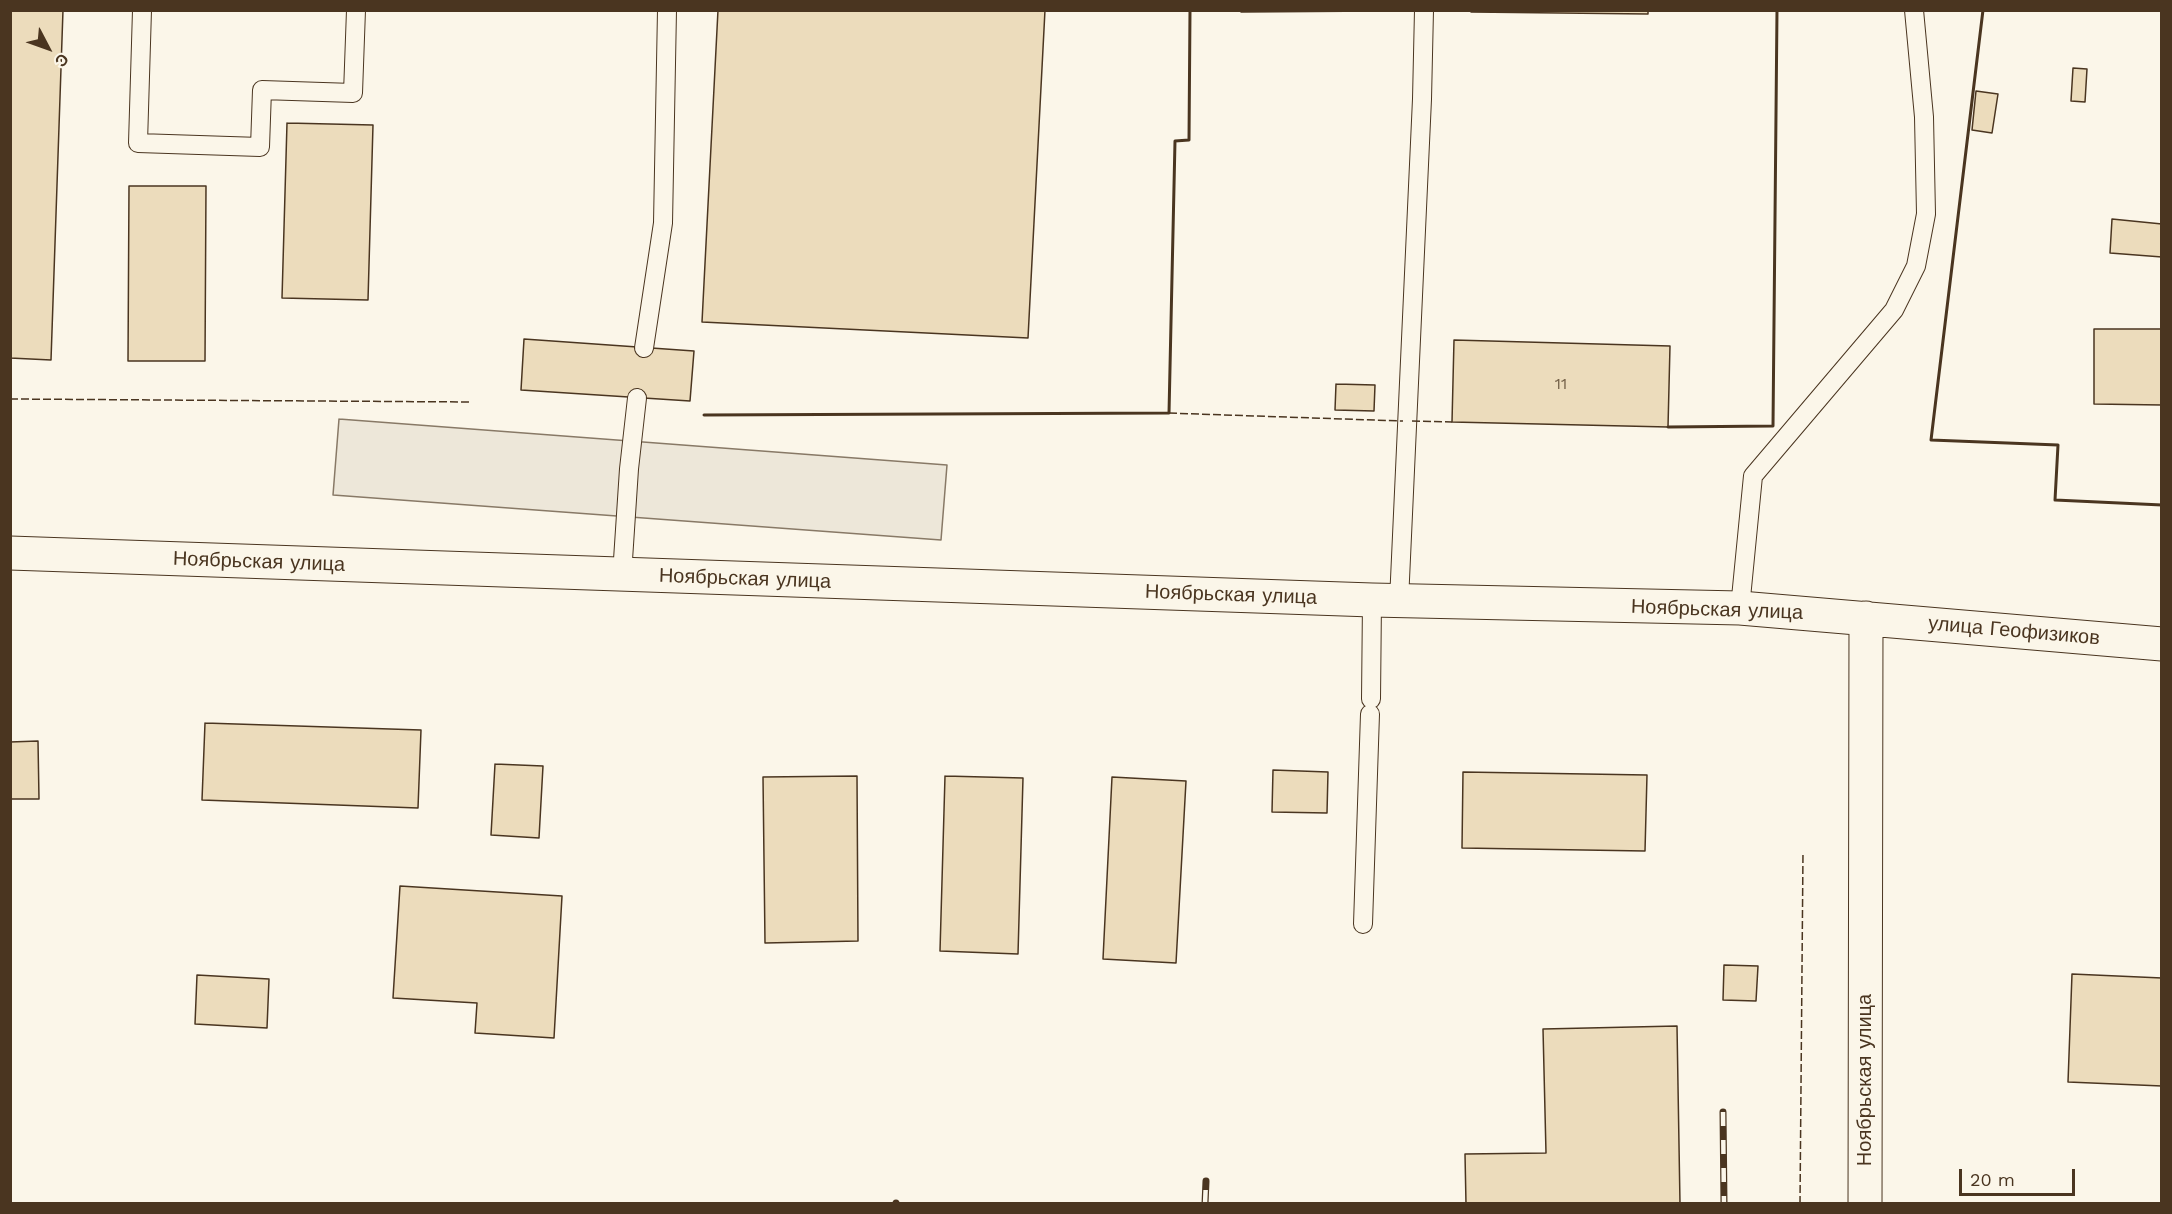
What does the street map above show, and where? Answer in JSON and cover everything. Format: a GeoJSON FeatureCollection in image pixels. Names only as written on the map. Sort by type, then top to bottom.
{"type":"FeatureCollection","features":[{"type":"Feature","properties":{"kind":"main road","name":"Ноябрьская улица"},"geometry":{"type":"LineString","coordinates":[[10,553],[1385,601],[1740,608],[1866,618],[1864,1203]]}},
{"type":"Feature","properties":{"kind":"main road","name":"улица Геофизиков"},"geometry":{"type":"LineString","coordinates":[[1866,618],[2162,644]]}},
{"type":"Feature","properties":{"kind":"lane"},"geometry":{"type":"LineString","coordinates":[[142,10],[138,143],[260,147],[262,90],[353,93],[356,10]]}},
{"type":"Feature","properties":{"kind":"lane"},"geometry":{"type":"LineString","coordinates":[[644,348],[663,223],[667,10]]}},
{"type":"Feature","properties":{"kind":"lane"},"geometry":{"type":"LineString","coordinates":[[1363,924],[1370,706],[1385,601],[1422,99],[1424,10]]}},
{"type":"Feature","properties":{"kind":"lane"},"geometry":{"type":"LineString","coordinates":[[1740,608],[1753,476],[1894,310],[1916,266],[1926,214],[1924,117],[1914,10]]}},
{"type":"Feature","properties":{"kind":"lane"},"geometry":{"type":"LineString","coordinates":[[622,574],[629,469],[638,398]]}},
{"type":"Feature","properties":{"kind":"shaded area"},"geometry":{"type":"Polygon","coordinates":[[[339,419],[947,465],[941,540],[333,495],[339,419]]]}},
{"type":"Feature","properties":{"kind":"building"},"geometry":{"type":"Polygon","coordinates":[[[10,10],[63,10],[51,360],[10,358],[10,10]]]}},
{"type":"Feature","properties":{"kind":"building"},"geometry":{"type":"Polygon","coordinates":[[[718,10],[1045,10],[1028,338],[702,322],[718,10]]]}},
{"type":"Feature","properties":{"kind":"building"},"geometry":{"type":"Polygon","coordinates":[[[1241,10],[1381,10],[1381,11],[1241,12],[1241,10]]]}},
{"type":"Feature","properties":{"kind":"building"},"geometry":{"type":"Polygon","coordinates":[[[1471,10],[1648,10],[1648,14],[1471,12],[1471,10]]]}},
{"type":"Feature","properties":{"kind":"building"},"geometry":{"type":"Polygon","coordinates":[[[2073,68],[2087,69],[2085,102],[2071,101],[2073,68]]]}},
{"type":"Feature","properties":{"kind":"building"},"geometry":{"type":"Polygon","coordinates":[[[1976,91],[1998,94],[1992,133],[1972,130],[1976,91]]]}},
{"type":"Feature","properties":{"kind":"building"},"geometry":{"type":"Polygon","coordinates":[[[287,123],[373,125],[368,300],[282,298],[287,123]]]}},
{"type":"Feature","properties":{"kind":"building"},"geometry":{"type":"Polygon","coordinates":[[[129,186],[206,186],[205,361],[128,361],[129,186]]]}},
{"type":"Feature","properties":{"kind":"building"},"geometry":{"type":"Polygon","coordinates":[[[2112,219],[2162,224],[2162,257],[2110,253],[2112,219]]]}},
{"type":"Feature","properties":{"kind":"building"},"geometry":{"type":"Polygon","coordinates":[[[2094,329],[2162,329],[2162,405],[2094,404],[2094,329]]]}},
{"type":"Feature","properties":{"kind":"building"},"geometry":{"type":"Polygon","coordinates":[[[524,339],[694,351],[690,401],[521,390],[524,339]]]}},
{"type":"Feature","properties":{"kind":"building"},"geometry":{"type":"Polygon","coordinates":[[[1454,340],[1670,346],[1668,427],[1452,422],[1454,340]]]}},
{"type":"Feature","properties":{"kind":"building"},"geometry":{"type":"Polygon","coordinates":[[[1336,384],[1375,385],[1374,411],[1335,410],[1336,384]]]}},
{"type":"Feature","properties":{"kind":"building"},"geometry":{"type":"Polygon","coordinates":[[[205,723],[421,730],[418,808],[202,800],[205,723]]]}},
{"type":"Feature","properties":{"kind":"building"},"geometry":{"type":"Polygon","coordinates":[[[38,741],[39,799],[10,799],[10,742],[38,741]]]}},
{"type":"Feature","properties":{"kind":"building"},"geometry":{"type":"Polygon","coordinates":[[[495,764],[543,766],[539,838],[491,835],[495,764]]]}},
{"type":"Feature","properties":{"kind":"building"},"geometry":{"type":"Polygon","coordinates":[[[1273,770],[1328,772],[1327,813],[1272,812],[1273,770]]]}},
{"type":"Feature","properties":{"kind":"building"},"geometry":{"type":"Polygon","coordinates":[[[1463,772],[1647,775],[1645,851],[1462,848],[1463,772]]]}},
{"type":"Feature","properties":{"kind":"building"},"geometry":{"type":"Polygon","coordinates":[[[857,776],[858,941],[765,943],[763,777],[857,776]]]}},
{"type":"Feature","properties":{"kind":"building"},"geometry":{"type":"Polygon","coordinates":[[[945,776],[1023,778],[1018,954],[940,951],[945,776]]]}},
{"type":"Feature","properties":{"kind":"building"},"geometry":{"type":"Polygon","coordinates":[[[1112,777],[1186,781],[1176,963],[1103,959],[1112,777]]]}},
{"type":"Feature","properties":{"kind":"building"},"geometry":{"type":"Polygon","coordinates":[[[400,886],[562,896],[554,1038],[475,1033],[477,1003],[393,998],[400,886]]]}},
{"type":"Feature","properties":{"kind":"building"},"geometry":{"type":"Polygon","coordinates":[[[1724,965],[1758,966],[1756,1001],[1723,1000],[1724,965]]]}},
{"type":"Feature","properties":{"kind":"building"},"geometry":{"type":"Polygon","coordinates":[[[2072,974],[2162,978],[2162,1086],[2068,1082],[2072,974]]]}},
{"type":"Feature","properties":{"kind":"building"},"geometry":{"type":"Polygon","coordinates":[[[197,975],[269,979],[267,1028],[195,1024],[197,975]]]}},
{"type":"Feature","properties":{"kind":"building"},"geometry":{"type":"Polygon","coordinates":[[[1677,1026],[1680,1204],[1466,1204],[1465,1154],[1546,1153],[1543,1029],[1677,1026]]]}},
{"type":"Feature","properties":{"kind":"railway"},"geometry":{"type":"LineString","coordinates":[[1723,1112],[1724,1204]]}},
{"type":"Feature","properties":{"kind":"railway"},"geometry":{"type":"LineString","coordinates":[[1205,1204],[1206,1181]]}},
{"type":"Feature","properties":{"kind":"fence"},"geometry":{"type":"LineString","coordinates":[[10,399],[471,402]]}},
{"type":"Feature","properties":{"kind":"fence"},"geometry":{"type":"LineString","coordinates":[[1169,413],[1403,421]]}},
{"type":"Feature","properties":{"kind":"fence"},"geometry":{"type":"LineString","coordinates":[[1412,421],[1452,422]]}},
{"type":"Feature","properties":{"kind":"fence"},"geometry":{"type":"LineString","coordinates":[[1800,1204],[1803,852]]}},
{"type":"Feature","properties":{"kind":"wall"},"geometry":{"type":"LineString","coordinates":[[704,415],[1169,413],[1175,141],[1189,140],[1190,10]]}},
{"type":"Feature","properties":{"kind":"wall"},"geometry":{"type":"LineString","coordinates":[[1668,427],[1773,426],[1777,10]]}},
{"type":"Feature","properties":{"kind":"wall"},"geometry":{"type":"LineString","coordinates":[[1983,10],[1931,440],[2058,445],[2055,500],[2162,505]]}}]}
